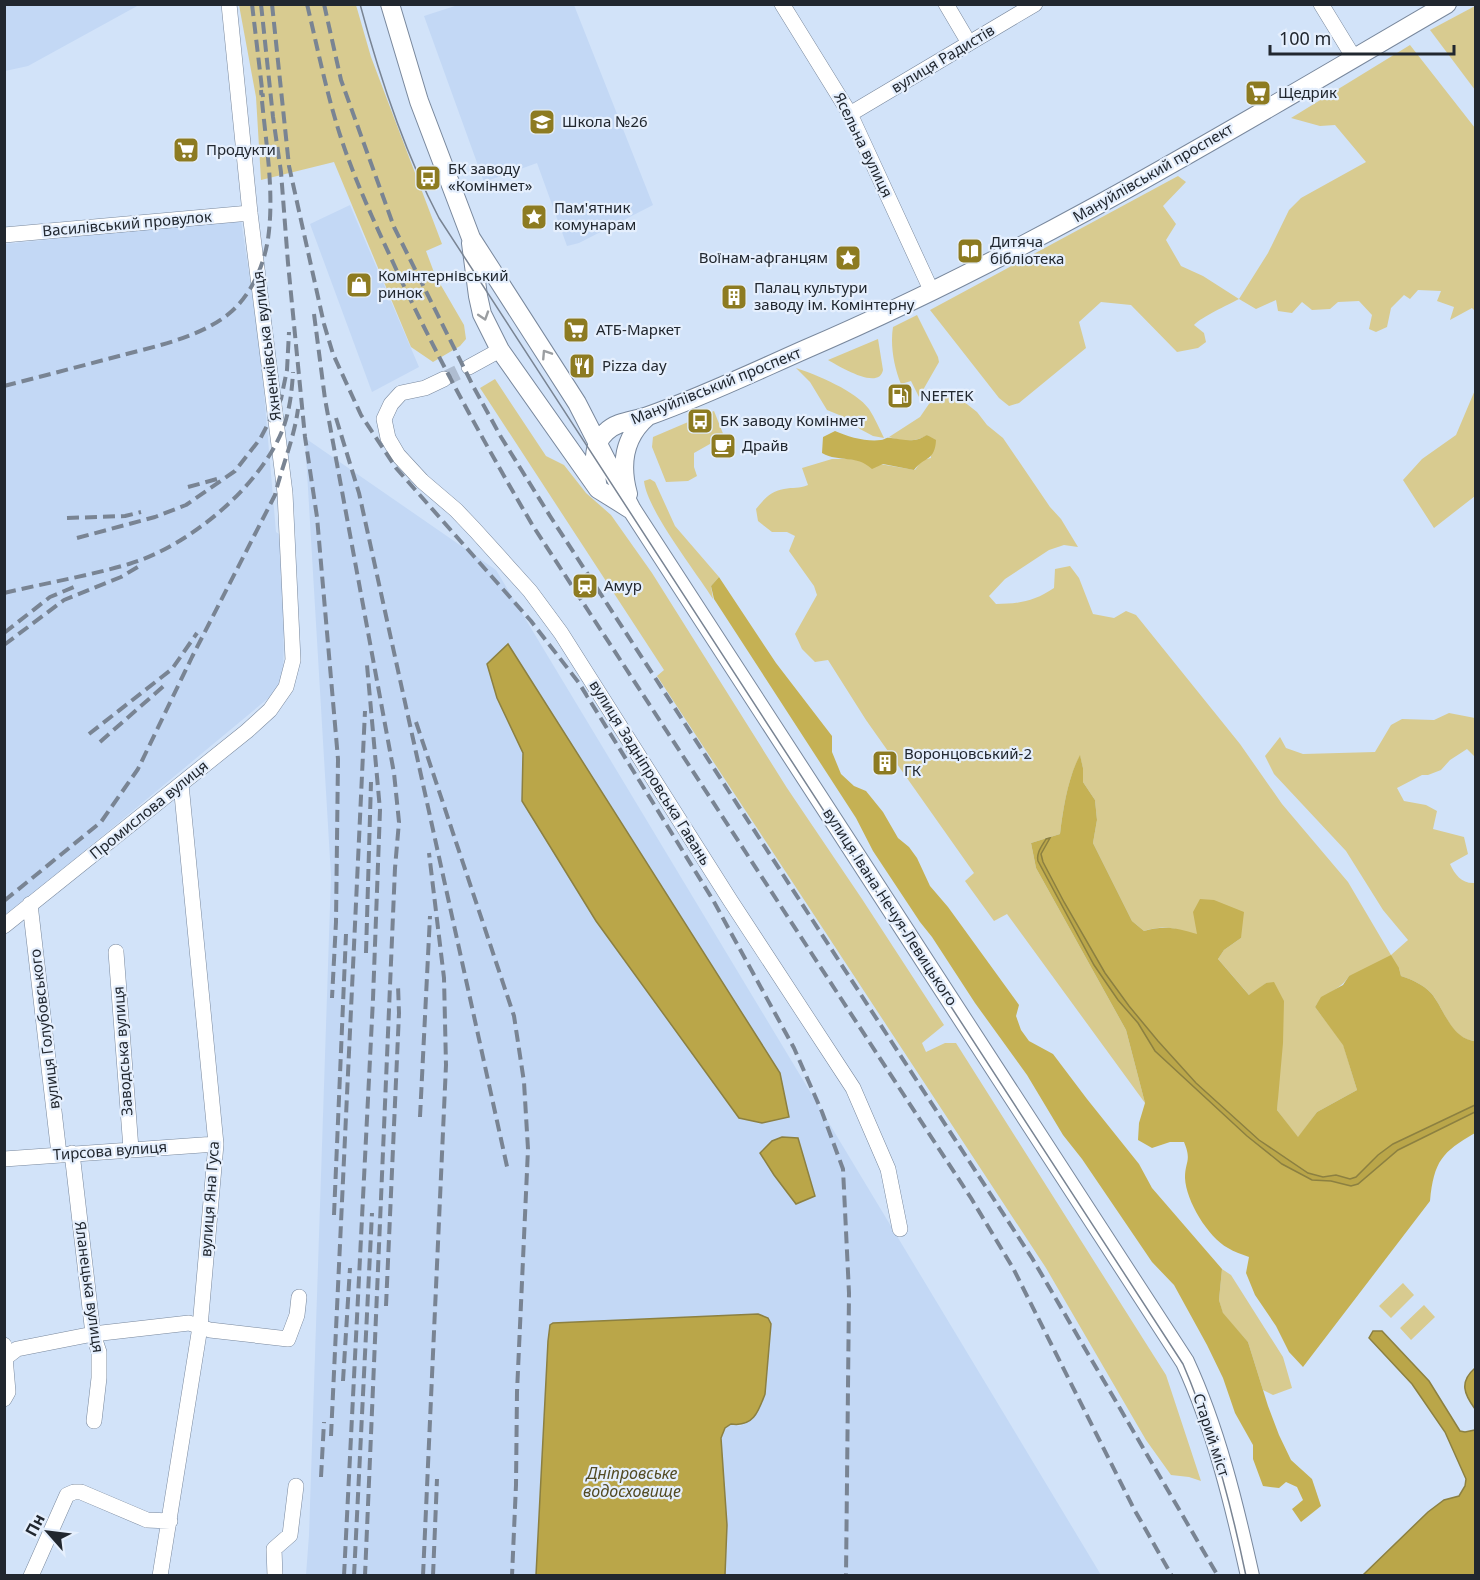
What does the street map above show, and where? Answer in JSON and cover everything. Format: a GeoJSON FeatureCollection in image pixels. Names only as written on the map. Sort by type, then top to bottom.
{"type":"FeatureCollection","features":[{"type":"Feature","properties":{"kind":"main road","name":"вулиця Івана Нечуя-Левицького"},"geometry":{"type":"LineString","coordinates":[[390,4],[419,101],[471,238],[577,404],[632,510],[1149,1304]]}},
{"type":"Feature","properties":{"kind":"main road","name":"Мануйлівський проспект"},"geometry":{"type":"LineString","coordinates":[[618,424],[642,421],[932,292],[1047,233],[1447,4]]}},
{"type":"Feature","properties":{"kind":"main road","name":"вулиця Івана Нечуя-Левицького"},"geometry":{"type":"LineString","coordinates":[[471,238],[482,314],[500,350],[598,489],[632,510]]}},
{"type":"Feature","properties":{"kind":"main road"},"geometry":{"type":"LineString","coordinates":[[577,404],[594,416],[618,424]]}},
{"type":"Feature","properties":{"kind":"main road"},"geometry":{"type":"LineString","coordinates":[[554,428],[584,443],[597,445],[617,439],[642,421]]}},
{"type":"Feature","properties":{"kind":"main road"},"geometry":{"type":"LineString","coordinates":[[632,510],[624,471],[625,454],[628,439],[642,421]]}},
{"type":"Feature","properties":{"kind":"main road"},"geometry":{"type":"LineString","coordinates":[[598,489],[594,458],[597,445],[606,431],[618,424]]}},
{"type":"Feature","properties":{"kind":"main road","name":"Старий міст"},"geometry":{"type":"LineString","coordinates":[[1149,1304],[1185,1362],[1202,1405],[1234,1509],[1250,1575]]}},
{"type":"Feature","properties":{"kind":"street","name":"Яхненківська вулиця"},"geometry":{"type":"LineString","coordinates":[[229,4],[250,213],[285,493],[293,660],[286,687]]}},
{"type":"Feature","properties":{"kind":"street","name":"Ясельна вулиця"},"geometry":{"type":"LineString","coordinates":[[782,4],[850,114],[932,292]]}},
{"type":"Feature","properties":{"kind":"street"},"geometry":{"type":"LineString","coordinates":[[946,4],[969,43]]}},
{"type":"Feature","properties":{"kind":"street","name":"вулиця Радистів"},"geometry":{"type":"LineString","coordinates":[[850,114],[1035,4]]}},
{"type":"Feature","properties":{"kind":"street"},"geometry":{"type":"LineString","coordinates":[[1321,4],[1354,58]]}},
{"type":"Feature","properties":{"kind":"street","name":"Василівський провулок"},"geometry":{"type":"LineString","coordinates":[[4,234],[250,213]]}},
{"type":"Feature","properties":{"kind":"street"},"geometry":{"type":"LineString","coordinates":[[469,367],[500,350]]}},
{"type":"Feature","properties":{"kind":"street","name":"вулиця Задніпровська Гавань"},"geometry":{"type":"LineString","coordinates":[[444,379],[425,388],[401,393],[391,404],[384,419],[388,438],[398,455],[412,471],[456,510],[483,538],[530,591],[561,633],[730,900],[853,1088],[888,1169],[900,1229]]}},
{"type":"Feature","properties":{"kind":"street","name":"Промислова вулиця"},"geometry":{"type":"LineString","coordinates":[[4,926],[262,717],[270,710],[286,687]]}},
{"type":"Feature","properties":{"kind":"street","name":"вулиця Яна Гуса"},"geometry":{"type":"LineString","coordinates":[[160,1575],[200,1327],[216,1144],[181,784]]}},
{"type":"Feature","properties":{"kind":"street","name":"вулиця Голубовського"},"geometry":{"type":"LineString","coordinates":[[30,904],[66,1154]]}},
{"type":"Feature","properties":{"kind":"street","name":"Заводська вулиця"},"geometry":{"type":"LineString","coordinates":[[116,952],[131,1149]]}},
{"type":"Feature","properties":{"kind":"street","name":"Тирсова вулиця"},"geometry":{"type":"LineString","coordinates":[[4,1159],[216,1144]]}},
{"type":"Feature","properties":{"kind":"street","name":"Яланецька вулиця"},"geometry":{"type":"LineString","coordinates":[[66,1154],[93,1334],[99,1353],[99,1378],[94,1421]]}},
{"type":"Feature","properties":{"kind":"street"},"geometry":{"type":"LineString","coordinates":[[4,1400],[8,1392],[5,1354],[17,1349],[93,1334],[189,1323],[210,1330],[288,1339],[297,1315],[299,1297]]}},
{"type":"Feature","properties":{"kind":"street"},"geometry":{"type":"LineString","coordinates":[[275,1575],[274,1549],[290,1535],[296,1486]]}},
{"type":"Feature","properties":{"kind":"street"},"geometry":{"type":"LineString","coordinates":[[31,1575],[67,1495],[70,1493],[81,1492],[147,1520],[170,1521]]}},
{"type":"Feature","properties":{"kind":"shaded area"},"geometry":{"type":"Polygon","coordinates":[[[5,4],[139,5],[28,66],[5,71],[5,4]]]}},
{"type":"Feature","properties":{"kind":"shaded area","name":"Школа №26"},"geometry":{"type":"Polygon","coordinates":[[[461,4],[574,5],[653,205],[579,243],[567,246],[537,163],[484,182],[424,16],[461,4]]]}},
{"type":"Feature","properties":{"kind":"shaded area"},"geometry":{"type":"Polygon","coordinates":[[[239,5],[356,5],[371,57],[442,244],[426,251],[435,275],[464,325],[466,339],[460,346],[433,362],[411,347],[334,162],[261,180],[256,97],[239,5]]]}},
{"type":"Feature","properties":{"kind":"shaded area"},"geometry":{"type":"Polygon","coordinates":[[[1475,6],[1475,90],[1430,30],[1475,6]]]}},
{"type":"Feature","properties":{"kind":"shaded area"},"geometry":{"type":"Polygon","coordinates":[[[1410,45],[1475,128],[1475,311],[1472,308],[1450,320],[1454,307],[1437,301],[1441,291],[1418,290],[1410,299],[1404,295],[1391,308],[1387,327],[1376,332],[1369,329],[1372,315],[1359,301],[1338,302],[1330,309],[1312,310],[1302,302],[1292,313],[1278,311],[1276,300],[1256,309],[1239,299],[1268,253],[1289,210],[1301,198],[1366,162],[1335,125],[1320,126],[1291,118],[1410,45]]]}},
{"type":"Feature","properties":{"kind":"shaded area"},"geometry":{"type":"Polygon","coordinates":[[[1178,176],[1186,182],[1163,206],[1176,224],[1166,240],[1181,266],[1203,276],[1239,299],[1194,325],[1204,333],[1206,342],[1198,348],[1177,352],[1131,305],[1101,302],[1079,322],[1086,348],[1019,403],[1009,406],[999,398],[930,310],[1178,176]]]}},
{"type":"Feature","properties":{"kind":"shaded area","name":"Комінтернівський ринок"},"geometry":{"type":"Polygon","coordinates":[[[350,205],[419,367],[372,392],[310,224],[350,205]]]}},
{"type":"Feature","properties":{"kind":"shaded area"},"geometry":{"type":"Polygon","coordinates":[[[241,220],[260,346],[276,532],[285,538],[283,686],[5,917],[5,244],[241,220]]]}},
{"type":"Feature","properties":{"kind":"shaded area"},"geometry":{"type":"Polygon","coordinates":[[[917,315],[939,362],[919,397],[911,381],[901,384],[892,348],[893,327],[917,315]]]}},
{"type":"Feature","properties":{"kind":"shaded area"},"geometry":{"type":"Polygon","coordinates":[[[878,339],[883,370],[880,376],[867,378],[828,360],[878,339]]]}},
{"type":"Feature","properties":{"kind":"shaded area"},"geometry":{"type":"Polygon","coordinates":[[[796,368],[825,379],[863,402],[884,438],[873,436],[860,429],[849,419],[827,410],[810,382],[796,368]]]}},
{"type":"Feature","properties":{"kind":"shaded area"},"geometry":{"type":"Polygon","coordinates":[[[495,379],[546,456],[564,465],[586,493],[611,515],[652,573],[787,788],[944,1025],[922,1043],[926,1052],[945,1043],[956,1043],[1166,1375],[1201,1481],[1171,1475],[1146,1440],[1046,1268],[657,676],[664,670],[480,388],[495,379]]]}},
{"type":"Feature","properties":{"kind":"shaded area"},"geometry":{"type":"Polygon","coordinates":[[[1475,390],[1475,496],[1434,528],[1403,480],[1422,459],[1456,435],[1475,390]]]}},
{"type":"Feature","properties":{"kind":"shaded area"},"geometry":{"type":"Polygon","coordinates":[[[941,395],[958,397],[1003,438],[1050,507],[1061,519],[1078,547],[1064,545],[1049,550],[1005,579],[989,596],[996,604],[1033,599],[1054,588],[1055,569],[1070,566],[1079,578],[1093,614],[1114,618],[1126,611],[1136,615],[1240,744],[1282,804],[1348,882],[1391,955],[1408,940],[1383,910],[1346,851],[1274,774],[1265,756],[1280,737],[1286,748],[1303,754],[1375,752],[1391,725],[1402,719],[1434,720],[1449,713],[1475,718],[1475,757],[1467,749],[1450,760],[1441,770],[1422,775],[1397,788],[1404,801],[1426,805],[1437,811],[1433,829],[1464,837],[1468,854],[1450,864],[1459,878],[1475,883],[1475,1041],[1460,1035],[1431,993],[1401,976],[1399,968],[1349,976],[1315,1007],[1343,1044],[1357,1090],[1317,1112],[1298,1138],[1277,1110],[1278,1089],[1266,983],[1250,996],[1218,959],[1224,950],[1241,938],[1199,935],[1167,928],[1144,931],[1132,921],[1093,843],[1097,820],[1095,800],[1083,782],[1080,756],[1069,783],[1060,834],[1031,843],[1036,868],[1126,1030],[1145,1103],[1007,914],[994,921],[965,881],[974,873],[866,720],[828,660],[815,662],[802,649],[795,634],[817,595],[814,586],[789,551],[795,536],[787,532],[772,532],[758,521],[756,509],[775,492],[808,485],[802,468],[832,459],[850,459],[915,470],[922,460],[931,458],[928,435],[909,440],[889,437],[920,417],[931,401],[941,395]]]}},
{"type":"Feature","properties":{"kind":"shaded area"},"geometry":{"type":"Polygon","coordinates":[[[714,411],[724,436],[694,453],[694,467],[697,476],[688,481],[666,482],[652,447],[653,437],[714,411]]]}},
{"type":"Feature","properties":{"kind":"shaded area"},"geometry":{"type":"Polygon","coordinates":[[[835,431],[870,440],[888,438],[914,440],[927,435],[936,440],[932,455],[914,470],[883,464],[872,469],[854,460],[835,458],[822,453],[823,437],[835,431]]]}},
{"type":"Feature","properties":{"kind":"shaded area"},"geometry":{"type":"Polygon","coordinates":[[[305,438],[496,570],[1101,1575],[725,1575],[727,1525],[721,1438],[725,1428],[731,1424],[741,1426],[765,1394],[771,1324],[758,1314],[551,1324],[548,1341],[536,1575],[306,1575],[331,876],[305,438]]]}},
{"type":"Feature","properties":{"kind":"shaded area"},"geometry":{"type":"Polygon","coordinates":[[[650,479],[655,482],[675,526],[719,577],[711,586],[713,599],[673,541],[654,508],[644,481],[650,479]]]}},
{"type":"Feature","properties":{"kind":"shaded area"},"geometry":{"type":"Polygon","coordinates":[[[719,577],[776,663],[832,736],[832,752],[841,774],[854,786],[866,791],[883,812],[898,838],[917,858],[930,886],[948,907],[1019,1005],[1016,1016],[1021,1030],[1029,1041],[1053,1054],[1139,1164],[1152,1188],[1222,1269],[1219,1300],[1223,1313],[1248,1342],[1279,1435],[1291,1460],[1312,1479],[1321,1506],[1301,1522],[1292,1509],[1303,1500],[1297,1487],[1286,1482],[1279,1488],[1263,1486],[1253,1459],[1253,1445],[1235,1413],[1223,1378],[1207,1345],[1174,1285],[1152,1262],[1063,1135],[1027,1075],[975,1003],[873,851],[856,818],[714,599],[711,586],[719,577]]]}},
{"type":"Feature","properties":{"kind":"shaded area"},"geometry":{"type":"Polygon","coordinates":[[[1080,755],[1083,782],[1095,800],[1097,820],[1093,843],[1132,921],[1144,931],[1170,928],[1197,934],[1193,912],[1200,899],[1214,900],[1244,912],[1241,938],[1224,950],[1218,959],[1249,995],[1266,983],[1274,982],[1284,1001],[1277,1110],[1298,1137],[1317,1112],[1357,1090],[1343,1045],[1315,1007],[1321,997],[1343,985],[1349,976],[1391,955],[1401,976],[1428,990],[1454,1029],[1467,1039],[1475,1041],[1475,1133],[1447,1152],[1437,1167],[1430,1201],[1303,1367],[1289,1352],[1276,1326],[1255,1295],[1246,1273],[1249,1257],[1220,1243],[1199,1218],[1186,1187],[1185,1172],[1188,1157],[1184,1142],[1170,1142],[1152,1148],[1138,1140],[1139,1123],[1145,1103],[1126,1030],[1036,868],[1031,843],[1060,834],[1069,783],[1080,755]]]}},
{"type":"Feature","properties":{"kind":"shaded area"},"geometry":{"type":"Polygon","coordinates":[[[1222,1269],[1231,1275],[1283,1357],[1292,1388],[1273,1395],[1263,1390],[1248,1342],[1223,1314],[1219,1300],[1222,1269]]]}},
{"type":"Feature","properties":{"kind":"shaded area"},"geometry":{"type":"Polygon","coordinates":[[[1403,1283],[1414,1295],[1391,1318],[1379,1306],[1403,1283]]]}},
{"type":"Feature","properties":{"kind":"shaded area"},"geometry":{"type":"Polygon","coordinates":[[[1424,1305],[1435,1317],[1411,1340],[1400,1328],[1424,1305]]]}},
{"type":"Feature","properties":{"kind":"water"},"geometry":{"type":"Polygon","coordinates":[[[508,644],[780,1073],[789,1117],[762,1123],[739,1118],[596,921],[522,801],[523,753],[497,698],[487,664],[508,644]]]}},
{"type":"Feature","properties":{"kind":"water"},"geometry":{"type":"Polygon","coordinates":[[[1050,838],[1041,854],[1043,862],[1105,973],[1129,1006],[1196,1083],[1259,1140],[1308,1173],[1323,1177],[1336,1175],[1350,1179],[1356,1177],[1393,1144],[1475,1105],[1475,1112],[1398,1150],[1358,1184],[1351,1186],[1331,1181],[1312,1180],[1282,1164],[1247,1136],[1155,1051],[1138,1023],[1118,1000],[1094,965],[1038,861],[1040,850],[1046,839],[1050,838]]]}},
{"type":"Feature","properties":{"kind":"water"},"geometry":{"type":"Polygon","coordinates":[[[782,1137],[798,1138],[815,1196],[796,1204],[760,1153],[772,1141],[782,1137]]]}},
{"type":"Feature","properties":{"kind":"water","name":"Дніпровське водосховище"},"geometry":{"type":"Polygon","coordinates":[[[758,1314],[768,1318],[771,1324],[765,1394],[760,1407],[750,1421],[731,1424],[725,1428],[721,1438],[727,1525],[725,1575],[536,1575],[550,1325],[553,1323],[758,1314]]]}},
{"type":"Feature","properties":{"kind":"water"},"geometry":{"type":"Polygon","coordinates":[[[1373,1331],[1382,1331],[1429,1381],[1460,1431],[1475,1430],[1475,1575],[1363,1575],[1428,1512],[1444,1500],[1459,1496],[1466,1479],[1445,1432],[1412,1384],[1369,1338],[1373,1331]]]}},
{"type":"Feature","properties":{"kind":"water"},"geometry":{"type":"Polygon","coordinates":[[[1475,1368],[1475,1409],[1466,1393],[1465,1383],[1475,1368]]]}},
{"type":"Feature","properties":{"kind":"tunnel"},"geometry":{"type":"LineString","coordinates":[[444,379],[469,367]]}},
{"type":"Feature","properties":{"kind":"tram line"},"geometry":{"type":"LineString","coordinates":[[360,4],[394,113],[415,167],[439,218],[1183,1364],[1220,1468],[1246,1576]]}},
{"type":"Feature","properties":{"kind":"railway"},"geometry":{"type":"LineString","coordinates":[[252,4],[263,97]]}},
{"type":"Feature","properties":{"kind":"railway"},"geometry":{"type":"LineString","coordinates":[[261,4],[281,172],[305,437],[317,517],[338,759],[336,922],[332,998]]}},
{"type":"Feature","properties":{"kind":"railway"},"geometry":{"type":"LineString","coordinates":[[272,4],[289,166],[324,324],[333,354],[361,415],[396,468],[531,621],[579,683],[713,900],[794,1048],[822,1112],[843,1169],[849,1293],[846,1576]]}},
{"type":"Feature","properties":{"kind":"railway"},"geometry":{"type":"LineString","coordinates":[[307,4],[332,107],[355,177],[417,313],[481,436],[533,526],[971,1198],[1013,1268],[1134,1509],[1172,1576]]}},
{"type":"Feature","properties":{"kind":"railway"},"geometry":{"type":"LineString","coordinates":[[324,4],[341,80],[394,227],[501,437],[1032,1258],[1218,1576]]}},
{"type":"Feature","properties":{"kind":"railway"},"geometry":{"type":"LineString","coordinates":[[4,386],[178,340],[220,320],[246,296],[264,259],[270,221],[269,164],[261,90]]}},
{"type":"Feature","properties":{"kind":"railway"},"geometry":{"type":"LineString","coordinates":[[314,314],[325,399],[394,773],[399,822],[395,868],[365,1576]]}},
{"type":"Feature","properties":{"kind":"railway"},"geometry":{"type":"LineString","coordinates":[[77,538],[155,517],[186,505],[235,471],[260,439],[281,399],[287,370],[289,332]]}},
{"type":"Feature","properties":{"kind":"railway"},"geometry":{"type":"LineString","coordinates":[[4,593],[129,564],[152,555],[199,528],[241,491],[259,470],[273,448],[288,412],[293,372]]}},
{"type":"Feature","properties":{"kind":"railway"},"geometry":{"type":"LineString","coordinates":[[4,901],[101,822],[138,769],[275,495],[294,431],[298,409]]}},
{"type":"Feature","properties":{"kind":"railway"},"geometry":{"type":"LineString","coordinates":[[336,418],[359,493],[508,1171]]}},
{"type":"Feature","properties":{"kind":"railway"},"geometry":{"type":"LineString","coordinates":[[188,487],[217,479]]}},
{"type":"Feature","properties":{"kind":"railway"},"geometry":{"type":"LineString","coordinates":[[67,518],[125,516],[141,512]]}},
{"type":"Feature","properties":{"kind":"railway"},"geometry":{"type":"LineString","coordinates":[[4,645],[64,600],[121,577],[141,565]]}},
{"type":"Feature","properties":{"kind":"railway"},"geometry":{"type":"LineString","coordinates":[[4,633],[50,597],[74,587]]}},
{"type":"Feature","properties":{"kind":"railway"},"geometry":{"type":"LineString","coordinates":[[89,734],[172,669],[197,633]]}},
{"type":"Feature","properties":{"kind":"railway"},"geometry":{"type":"LineString","coordinates":[[344,1576],[373,999],[380,810],[367,665]]}},
{"type":"Feature","properties":{"kind":"railway"},"geometry":{"type":"LineString","coordinates":[[100,742],[166,684]]}},
{"type":"Feature","properties":{"kind":"railway"},"geometry":{"type":"LineString","coordinates":[[331,1436],[365,711]]}},
{"type":"Feature","properties":{"kind":"railway"},"geometry":{"type":"LineString","coordinates":[[416,722],[514,1016],[524,1082],[528,1149],[517,1392],[512,1576]]}},
{"type":"Feature","properties":{"kind":"railway"},"geometry":{"type":"LineString","coordinates":[[366,953],[371,782]]}},
{"type":"Feature","properties":{"kind":"railway"},"geometry":{"type":"LineString","coordinates":[[423,1576],[446,1065],[444,978],[429,853]]}},
{"type":"Feature","properties":{"kind":"railway"},"geometry":{"type":"LineString","coordinates":[[420,1117],[430,916]]}},
{"type":"Feature","properties":{"kind":"railway"},"geometry":{"type":"LineString","coordinates":[[334,1215],[346,934]]}},
{"type":"Feature","properties":{"kind":"railway"},"geometry":{"type":"LineString","coordinates":[[386,1306],[399,1013],[398,985]]}},
{"type":"Feature","properties":{"kind":"railway"},"geometry":{"type":"LineString","coordinates":[[354,1576],[372,1213]]}},
{"type":"Feature","properties":{"kind":"railway"},"geometry":{"type":"LineString","coordinates":[[343,1381],[350,1268]]}},
{"type":"Feature","properties":{"kind":"railway"},"geometry":{"type":"LineString","coordinates":[[321,1477],[324,1422]]}},
{"type":"Feature","properties":{"kind":"railway"},"geometry":{"type":"LineString","coordinates":[[433,1576],[437,1479]]}},
{"type":"Feature","properties":{"kind":"place","name":"Щедрик"},"geometry":{"type":"Point","coordinates":[1258,93]}},
{"type":"Feature","properties":{"kind":"place","name":"Школа №26"},"geometry":{"type":"Point","coordinates":[542,122]}},
{"type":"Feature","properties":{"kind":"place","name":"Продукти"},"geometry":{"type":"Point","coordinates":[186,150]}},
{"type":"Feature","properties":{"kind":"place","name":"БК заводу «Комінмет»"},"geometry":{"type":"Point","coordinates":[428,178]}},
{"type":"Feature","properties":{"kind":"place","name":"Пам'ятник комунарам"},"geometry":{"type":"Point","coordinates":[534,217]}},
{"type":"Feature","properties":{"kind":"place","name":"Дитяча бібліотека"},"geometry":{"type":"Point","coordinates":[970,251]}},
{"type":"Feature","properties":{"kind":"place","name":"Воїнам-афганцям"},"geometry":{"type":"Point","coordinates":[848,258]}},
{"type":"Feature","properties":{"kind":"place","name":"Комінтернівський ринок"},"geometry":{"type":"Point","coordinates":[359,285]}},
{"type":"Feature","properties":{"kind":"place","name":"Палац культури заводу ім. Комінтерну"},"geometry":{"type":"Point","coordinates":[734,297]}},
{"type":"Feature","properties":{"kind":"place","name":"АТБ-Маркет"},"geometry":{"type":"Point","coordinates":[576,330]}},
{"type":"Feature","properties":{"kind":"place","name":"Pizza day"},"geometry":{"type":"Point","coordinates":[582,366]}},
{"type":"Feature","properties":{"kind":"place","name":"NEFTEK"},"geometry":{"type":"Point","coordinates":[900,396]}},
{"type":"Feature","properties":{"kind":"place","name":"БК заводу Комінмет"},"geometry":{"type":"Point","coordinates":[700,421]}},
{"type":"Feature","properties":{"kind":"place","name":"Драйв"},"geometry":{"type":"Point","coordinates":[723,446]}},
{"type":"Feature","properties":{"kind":"place","name":"Амур"},"geometry":{"type":"Point","coordinates":[585,586]}},
{"type":"Feature","properties":{"kind":"place","name":"Воронцовський-2 ГК"},"geometry":{"type":"Point","coordinates":[885,763]}}]}
